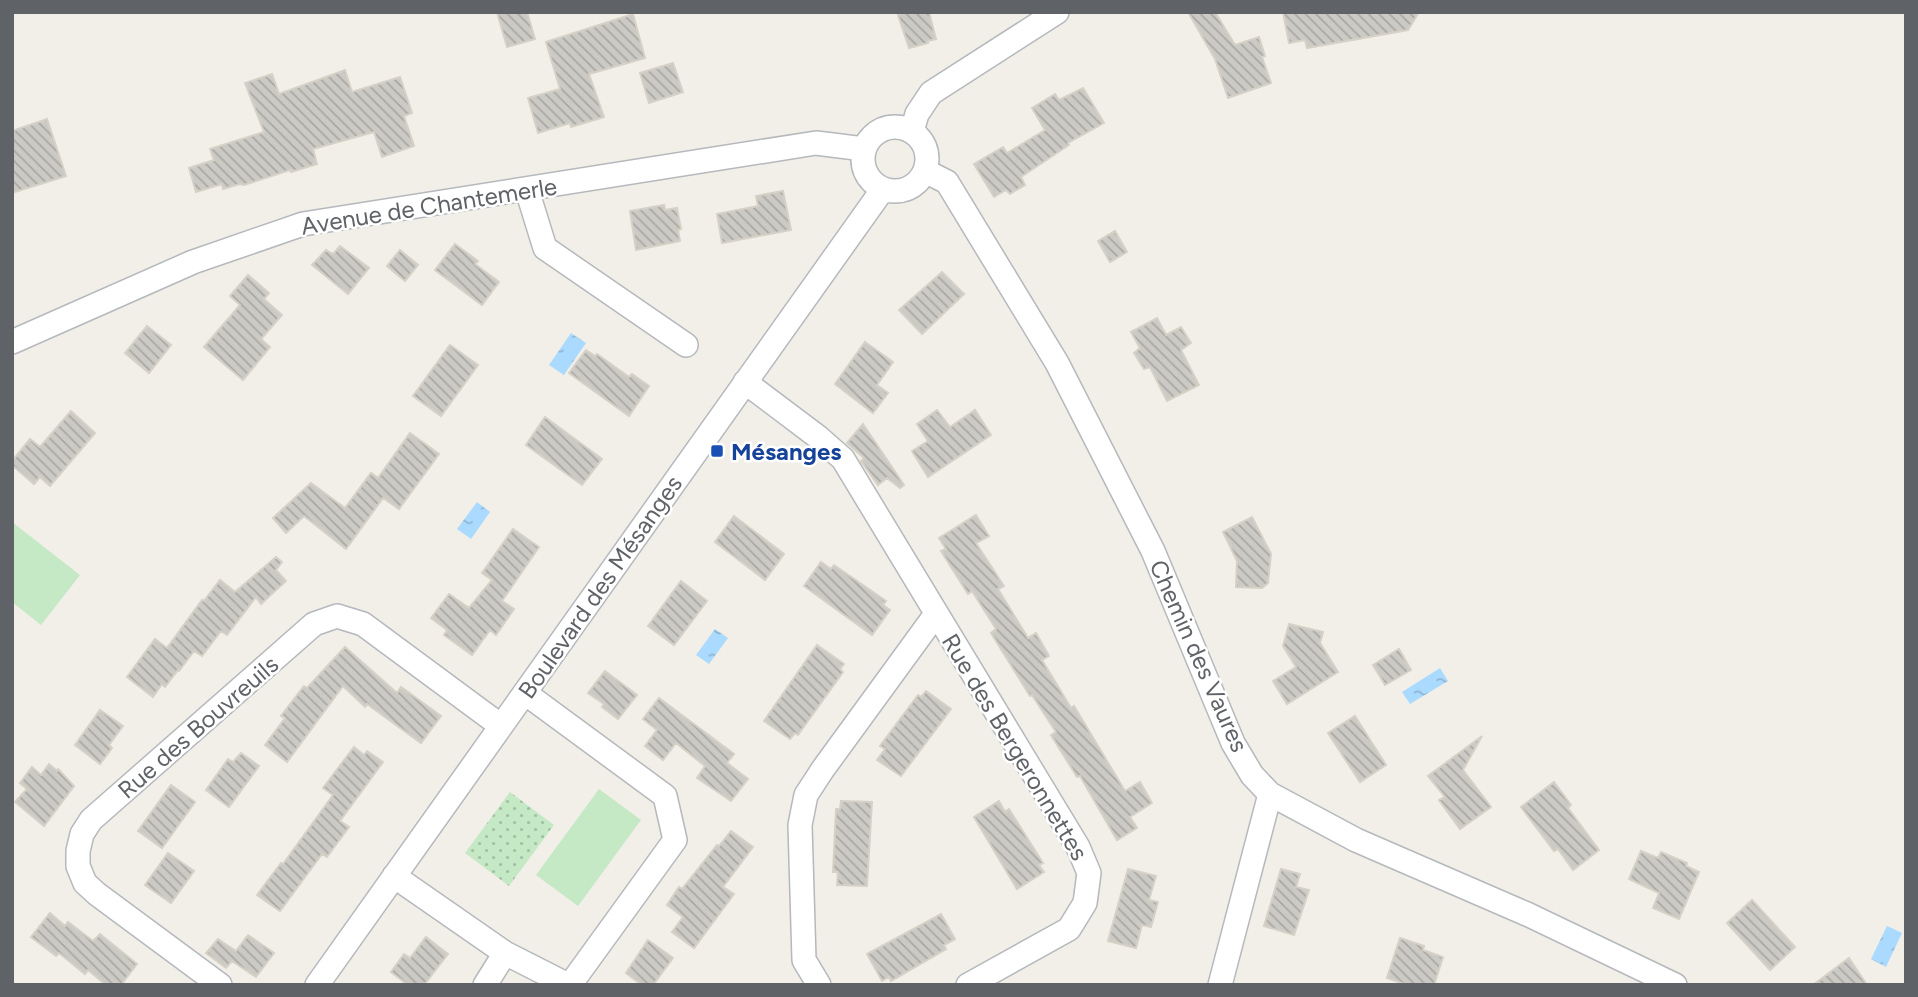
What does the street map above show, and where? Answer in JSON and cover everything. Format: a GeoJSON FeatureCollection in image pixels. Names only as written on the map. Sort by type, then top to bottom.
{"type":"FeatureCollection","features":[{"type":"Feature","properties":{"kind":"street"},"geometry":{"type":"LineString","coordinates":[[912,131],[916,114],[932,93],[1057,12]]}},
{"type":"Feature","properties":{"kind":"street"},"geometry":{"type":"LineString","coordinates":[[903,127],[912,131],[924,144],[927,153],[925,171],[920,180],[903,190],[883,189],[868,177],[864,168],[864,149],[875,133],[884,128],[903,127]]}},
{"type":"Feature","properties":{"kind":"street","name":"Avenue de Chantemerle"},"geometry":{"type":"LineString","coordinates":[[12,342],[193,262],[303,224],[816,143],[864,149]]}},
{"type":"Feature","properties":{"kind":"street","name":"Chemin des Vaures"},"geometry":{"type":"LineString","coordinates":[[925,171],[947,182],[1058,363],[1153,551],[1233,743],[1252,775],[1270,794],[1356,840],[1529,915],[1675,985]]}},
{"type":"Feature","properties":{"kind":"street","name":"Boulevard des Mésanges"},"geometry":{"type":"LineString","coordinates":[[317,985],[883,189]]}},
{"type":"Feature","properties":{"kind":"street"},"geometry":{"type":"LineString","coordinates":[[527,190],[545,248],[686,345]]}},
{"type":"Feature","properties":{"kind":"street","name":"Rue des Bergeronnettes"},"geometry":{"type":"LineString","coordinates":[[746,382],[818,436],[843,459],[1078,847],[1089,873],[1086,904],[1069,929],[968,985]]}},
{"type":"Feature","properties":{"kind":"street","name":"Rue des Bergeronnettes"},"geometry":{"type":"LineString","coordinates":[[818,985],[804,960],[800,825],[806,795],[822,769],[936,614]]}},
{"type":"Feature","properties":{"kind":"street","name":"Rue des Bouvreuils"},"geometry":{"type":"LineString","coordinates":[[220,985],[85,883],[78,866],[78,851],[82,834],[92,820],[314,624],[337,616],[363,624],[501,726]]}},
{"type":"Feature","properties":{"kind":"street"},"geometry":{"type":"LineString","coordinates":[[394,876],[505,953],[569,985],[675,840],[665,796],[525,692]]}},
{"type":"Feature","properties":{"kind":"street"},"geometry":{"type":"LineString","coordinates":[[1220,985],[1270,794]]}},
{"type":"Feature","properties":{"kind":"street"},"geometry":{"type":"LineString","coordinates":[[485,985],[505,953]]}},
{"type":"Feature","properties":{"kind":"green space"},"geometry":{"type":"Polygon","coordinates":[[[12,522],[80,575],[41,625],[12,602],[12,522]]]}},
{"type":"Feature","properties":{"kind":"green space"},"geometry":{"type":"Polygon","coordinates":[[[599,789],[641,820],[578,906],[536,875],[599,789]]]}},
{"type":"Feature","properties":{"kind":"green space"},"geometry":{"type":"Polygon","coordinates":[[[510,792],[554,825],[509,886],[465,853],[510,792]]]}},
{"type":"Feature","properties":{"kind":"water"},"geometry":{"type":"Polygon","coordinates":[[[571,333],[586,343],[564,375],[549,365],[571,333]]]}},
{"type":"Feature","properties":{"kind":"water"},"geometry":{"type":"Polygon","coordinates":[[[477,502],[490,512],[471,539],[457,529],[477,502]]]}},
{"type":"Feature","properties":{"kind":"water"},"geometry":{"type":"Polygon","coordinates":[[[715,629],[728,638],[709,664],[696,655],[715,629]]]}},
{"type":"Feature","properties":{"kind":"water"},"geometry":{"type":"Polygon","coordinates":[[[1440,668],[1448,681],[1410,704],[1402,692],[1440,668]]]}},
{"type":"Feature","properties":{"kind":"water"},"geometry":{"type":"Polygon","coordinates":[[[1887,926],[1902,933],[1886,967],[1871,959],[1887,926]]]}},
{"type":"Feature","properties":{"kind":"building"},"geometry":{"type":"Polygon","coordinates":[[[497,12],[527,12],[535,39],[507,47],[497,12]]]}},
{"type":"Feature","properties":{"kind":"building"},"geometry":{"type":"Polygon","coordinates":[[[897,12],[929,12],[936,39],[909,48],[897,12]]]}},
{"type":"Feature","properties":{"kind":"building"},"geometry":{"type":"Polygon","coordinates":[[[1188,12],[1215,12],[1235,45],[1259,37],[1265,56],[1262,57],[1271,83],[1228,98],[1215,59],[1188,12]]]}},
{"type":"Feature","properties":{"kind":"building"},"geometry":{"type":"Polygon","coordinates":[[[1283,12],[1419,12],[1408,30],[1307,48],[1305,40],[1289,43],[1283,12]]]}},
{"type":"Feature","properties":{"kind":"building"},"geometry":{"type":"Polygon","coordinates":[[[633,14],[645,58],[589,74],[604,117],[571,127],[570,123],[538,133],[528,98],[560,89],[546,42],[633,14]]]}},
{"type":"Feature","properties":{"kind":"building"},"geometry":{"type":"Polygon","coordinates":[[[673,63],[683,92],[649,103],[640,73],[673,63]]]}},
{"type":"Feature","properties":{"kind":"building"},"geometry":{"type":"Polygon","coordinates":[[[345,70],[352,92],[400,77],[412,113],[404,116],[414,146],[382,157],[374,132],[313,149],[317,164],[244,185],[223,189],[222,184],[196,192],[189,168],[214,160],[210,149],[264,132],[245,83],[272,74],[279,94],[345,70]]]}},
{"type":"Feature","properties":{"kind":"building"},"geometry":{"type":"Polygon","coordinates":[[[1083,88],[1104,123],[1068,143],[1069,145],[1021,177],[1025,185],[1010,194],[1006,190],[994,197],[974,164],[1003,147],[1007,153],[1045,130],[1032,108],[1055,94],[1059,100],[1083,88]]]}},
{"type":"Feature","properties":{"kind":"building"},"geometry":{"type":"Polygon","coordinates":[[[47,119],[66,176],[12,193],[12,131],[47,119]]]}},
{"type":"Feature","properties":{"kind":"building"},"geometry":{"type":"Polygon","coordinates":[[[783,191],[791,230],[722,243],[717,214],[758,206],[756,196],[783,191]]]}},
{"type":"Feature","properties":{"kind":"building"},"geometry":{"type":"Polygon","coordinates":[[[664,205],[665,210],[677,208],[680,241],[636,250],[630,211],[664,205]]]}},
{"type":"Feature","properties":{"kind":"building"},"geometry":{"type":"Polygon","coordinates":[[[1115,231],[1127,252],[1110,262],[1098,241],[1115,231]]]}},
{"type":"Feature","properties":{"kind":"building"},"geometry":{"type":"Polygon","coordinates":[[[455,244],[478,261],[475,264],[499,282],[482,305],[435,270],[455,244]]]}},
{"type":"Feature","properties":{"kind":"building"},"geometry":{"type":"Polygon","coordinates":[[[340,246],[369,268],[348,294],[312,265],[326,250],[333,254],[340,246]]]}},
{"type":"Feature","properties":{"kind":"building"},"geometry":{"type":"Polygon","coordinates":[[[400,250],[418,265],[405,281],[387,266],[400,250]]]}},
{"type":"Feature","properties":{"kind":"building"},"geometry":{"type":"Polygon","coordinates":[[[942,272],[964,294],[922,334],[899,310],[942,272]]]}},
{"type":"Feature","properties":{"kind":"building"},"geometry":{"type":"Polygon","coordinates":[[[248,275],[269,293],[264,299],[282,315],[261,339],[270,347],[243,380],[204,347],[240,305],[230,296],[248,275]]]}},
{"type":"Feature","properties":{"kind":"building"},"geometry":{"type":"Polygon","coordinates":[[[1157,318],[1166,335],[1181,327],[1191,343],[1181,350],[1199,385],[1167,401],[1150,367],[1144,369],[1134,353],[1140,348],[1131,332],[1157,318]]]}},
{"type":"Feature","properties":{"kind":"building"},"geometry":{"type":"Polygon","coordinates":[[[147,326],[171,345],[149,373],[125,353],[147,326]]]}},
{"type":"Feature","properties":{"kind":"building"},"geometry":{"type":"Polygon","coordinates":[[[865,342],[893,362],[877,385],[888,393],[873,413],[835,384],[865,342]]]}},
{"type":"Feature","properties":{"kind":"building"},"geometry":{"type":"Polygon","coordinates":[[[450,345],[478,365],[441,416],[413,396],[450,345]]]}},
{"type":"Feature","properties":{"kind":"building"},"geometry":{"type":"Polygon","coordinates":[[[586,350],[595,356],[597,354],[629,377],[632,374],[649,386],[629,416],[569,373],[586,350]]]}},
{"type":"Feature","properties":{"kind":"building"},"geometry":{"type":"Polygon","coordinates":[[[937,410],[950,427],[975,410],[991,435],[928,477],[912,451],[928,441],[917,424],[937,410]]]}},
{"type":"Feature","properties":{"kind":"building"},"geometry":{"type":"Polygon","coordinates":[[[71,411],[95,433],[50,486],[40,477],[34,484],[12,465],[12,461],[30,439],[40,447],[71,411]]]}},
{"type":"Feature","properties":{"kind":"building"},"geometry":{"type":"Polygon","coordinates":[[[545,417],[602,459],[582,485],[526,445],[545,417]]]}},
{"type":"Feature","properties":{"kind":"building"},"geometry":{"type":"Polygon","coordinates":[[[863,424],[904,485],[900,488],[887,478],[878,485],[861,461],[864,458],[847,443],[863,424]]]}},
{"type":"Feature","properties":{"kind":"building"},"geometry":{"type":"Polygon","coordinates":[[[410,433],[439,454],[399,509],[383,498],[346,549],[304,516],[286,533],[273,518],[311,483],[345,508],[371,473],[378,478],[410,433]]]}},
{"type":"Feature","properties":{"kind":"building"},"geometry":{"type":"Polygon","coordinates":[[[976,515],[989,536],[976,543],[1004,586],[998,589],[1028,638],[1036,633],[1049,656],[1042,660],[1071,708],[1074,706],[1125,791],[1140,782],[1152,803],[1130,817],[1137,828],[1117,840],[1080,776],[1077,777],[1051,735],[1056,732],[991,633],[996,629],[972,591],[968,594],[941,551],[946,549],[939,538],[976,515]]]}},
{"type":"Feature","properties":{"kind":"building"},"geometry":{"type":"Polygon","coordinates":[[[734,516],[784,554],[765,580],[715,542],[734,516]]]}},
{"type":"Feature","properties":{"kind":"building"},"geometry":{"type":"Polygon","coordinates":[[[1252,517],[1271,554],[1268,583],[1262,588],[1236,587],[1237,561],[1223,532],[1252,517]]]}},
{"type":"Feature","properties":{"kind":"building"},"geometry":{"type":"Polygon","coordinates":[[[513,529],[539,547],[502,601],[514,609],[496,635],[490,630],[472,655],[444,635],[447,630],[431,618],[449,594],[469,608],[492,580],[482,573],[513,529]]]}},
{"type":"Feature","properties":{"kind":"building"},"geometry":{"type":"Polygon","coordinates":[[[276,557],[282,562],[276,570],[286,581],[261,604],[256,597],[227,635],[221,631],[202,656],[194,651],[165,687],[162,684],[153,697],[127,677],[155,639],[167,648],[220,580],[235,592],[276,557]]]}},
{"type":"Feature","properties":{"kind":"building"},"geometry":{"type":"Polygon","coordinates":[[[821,562],[831,569],[834,565],[886,601],[883,605],[890,610],[872,635],[804,586],[821,562]]]}},
{"type":"Feature","properties":{"kind":"building"},"geometry":{"type":"Polygon","coordinates":[[[681,581],[707,601],[674,645],[648,626],[681,581]]]}},
{"type":"Feature","properties":{"kind":"building"},"geometry":{"type":"Polygon","coordinates":[[[1289,624],[1323,632],[1320,643],[1338,672],[1287,704],[1273,681],[1296,667],[1283,646],[1289,624]]]}},
{"type":"Feature","properties":{"kind":"building"},"geometry":{"type":"Polygon","coordinates":[[[817,645],[844,664],[840,669],[843,672],[798,735],[795,733],[790,739],[764,721],[817,645]]]}},
{"type":"Feature","properties":{"kind":"building"},"geometry":{"type":"Polygon","coordinates":[[[345,647],[397,693],[401,687],[441,716],[421,743],[367,704],[365,707],[343,686],[287,762],[265,745],[285,718],[281,716],[304,686],[307,688],[345,647]]]}},
{"type":"Feature","properties":{"kind":"building"},"geometry":{"type":"Polygon","coordinates":[[[1399,649],[1411,670],[1385,685],[1373,665],[1399,649]]]}},
{"type":"Feature","properties":{"kind":"building"},"geometry":{"type":"Polygon","coordinates":[[[605,671],[637,695],[618,719],[602,707],[604,704],[588,693],[605,671]]]}},
{"type":"Feature","properties":{"kind":"building"},"geometry":{"type":"Polygon","coordinates":[[[926,691],[951,709],[901,776],[877,760],[885,749],[880,746],[918,695],[921,697],[926,691]]]}},
{"type":"Feature","properties":{"kind":"building"},"geometry":{"type":"Polygon","coordinates":[[[659,698],[734,754],[727,763],[748,779],[731,801],[697,778],[705,766],[676,743],[663,760],[645,746],[657,730],[643,719],[659,698]]]}},
{"type":"Feature","properties":{"kind":"building"},"geometry":{"type":"Polygon","coordinates":[[[100,710],[123,726],[109,745],[112,748],[100,764],[75,745],[100,710]]]}},
{"type":"Feature","properties":{"kind":"building"},"geometry":{"type":"Polygon","coordinates":[[[1355,716],[1386,765],[1360,782],[1328,733],[1355,716]]]}},
{"type":"Feature","properties":{"kind":"building"},"geometry":{"type":"Polygon","coordinates":[[[1482,736],[1463,770],[1491,807],[1460,829],[1439,800],[1445,797],[1428,776],[1482,736]]]}},
{"type":"Feature","properties":{"kind":"building"},"geometry":{"type":"Polygon","coordinates":[[[354,747],[364,755],[367,751],[383,762],[340,821],[349,827],[327,857],[322,854],[280,911],[257,895],[333,795],[323,788],[354,747]]]}},
{"type":"Feature","properties":{"kind":"building"},"geometry":{"type":"Polygon","coordinates":[[[241,753],[259,766],[229,807],[206,790],[228,759],[233,762],[241,753]]]}},
{"type":"Feature","properties":{"kind":"building"},"geometry":{"type":"Polygon","coordinates":[[[49,764],[57,771],[58,769],[74,786],[44,826],[15,802],[27,789],[20,783],[32,767],[41,775],[49,764]]]}},
{"type":"Feature","properties":{"kind":"building"},"geometry":{"type":"Polygon","coordinates":[[[1554,782],[1571,805],[1568,808],[1599,850],[1573,870],[1558,849],[1554,851],[1521,807],[1554,782]]]}},
{"type":"Feature","properties":{"kind":"building"},"geometry":{"type":"Polygon","coordinates":[[[171,785],[195,802],[162,848],[138,831],[171,785]]]}},
{"type":"Feature","properties":{"kind":"building"},"geometry":{"type":"Polygon","coordinates":[[[841,801],[872,802],[867,886],[837,885],[838,872],[833,872],[836,809],[840,809],[841,801]]]}},
{"type":"Feature","properties":{"kind":"building"},"geometry":{"type":"Polygon","coordinates":[[[999,801],[1005,812],[1009,809],[1043,863],[1039,865],[1044,872],[1017,889],[974,817],[999,801]]]}},
{"type":"Feature","properties":{"kind":"building"},"geometry":{"type":"Polygon","coordinates":[[[731,831],[753,847],[723,887],[734,894],[694,948],[672,932],[683,917],[667,905],[679,887],[682,889],[731,831]]]}},
{"type":"Feature","properties":{"kind":"building"},"geometry":{"type":"Polygon","coordinates":[[[1641,851],[1658,858],[1661,852],[1687,863],[1686,866],[1699,872],[1679,919],[1653,908],[1659,893],[1629,879],[1641,851]]]}},
{"type":"Feature","properties":{"kind":"building"},"geometry":{"type":"Polygon","coordinates":[[[168,853],[194,871],[171,903],[145,885],[168,853]]]}},
{"type":"Feature","properties":{"kind":"building"},"geometry":{"type":"Polygon","coordinates":[[[1128,869],[1156,876],[1149,900],[1158,902],[1151,927],[1142,925],[1136,948],[1108,941],[1128,869]]]}},
{"type":"Feature","properties":{"kind":"building"},"geometry":{"type":"Polygon","coordinates":[[[1281,869],[1300,874],[1296,887],[1309,890],[1294,935],[1264,926],[1281,869]]]}},
{"type":"Feature","properties":{"kind":"building"},"geometry":{"type":"Polygon","coordinates":[[[1752,900],[1795,947],[1770,970],[1727,923],[1752,900]]]}},
{"type":"Feature","properties":{"kind":"building"},"geometry":{"type":"Polygon","coordinates":[[[50,913],[65,926],[68,922],[93,941],[100,934],[137,964],[121,985],[106,985],[88,970],[85,974],[59,953],[56,956],[31,937],[50,913]]]}},
{"type":"Feature","properties":{"kind":"building"},"geometry":{"type":"Polygon","coordinates":[[[941,914],[955,939],[944,945],[946,949],[891,981],[889,977],[882,981],[867,954],[941,914]]]}},
{"type":"Feature","properties":{"kind":"building"},"geometry":{"type":"Polygon","coordinates":[[[248,935],[274,953],[256,977],[232,961],[226,968],[206,953],[218,939],[236,951],[248,935]]]}},
{"type":"Feature","properties":{"kind":"building"},"geometry":{"type":"Polygon","coordinates":[[[426,937],[448,954],[424,985],[408,985],[391,972],[404,954],[410,958],[426,937]]]}},
{"type":"Feature","properties":{"kind":"building"},"geometry":{"type":"Polygon","coordinates":[[[1400,938],[1424,946],[1423,950],[1443,957],[1434,985],[1407,985],[1387,978],[1400,938]]]}},
{"type":"Feature","properties":{"kind":"building"},"geometry":{"type":"Polygon","coordinates":[[[648,940],[673,958],[653,985],[642,985],[626,973],[648,940]]]}},
{"type":"Feature","properties":{"kind":"building"},"geometry":{"type":"Polygon","coordinates":[[[1849,958],[1867,985],[1813,985],[1849,958]]]}},
{"type":"Feature","properties":{"kind":"place","name":"Mésanges"},"geometry":{"type":"Point","coordinates":[717,451]}}]}
